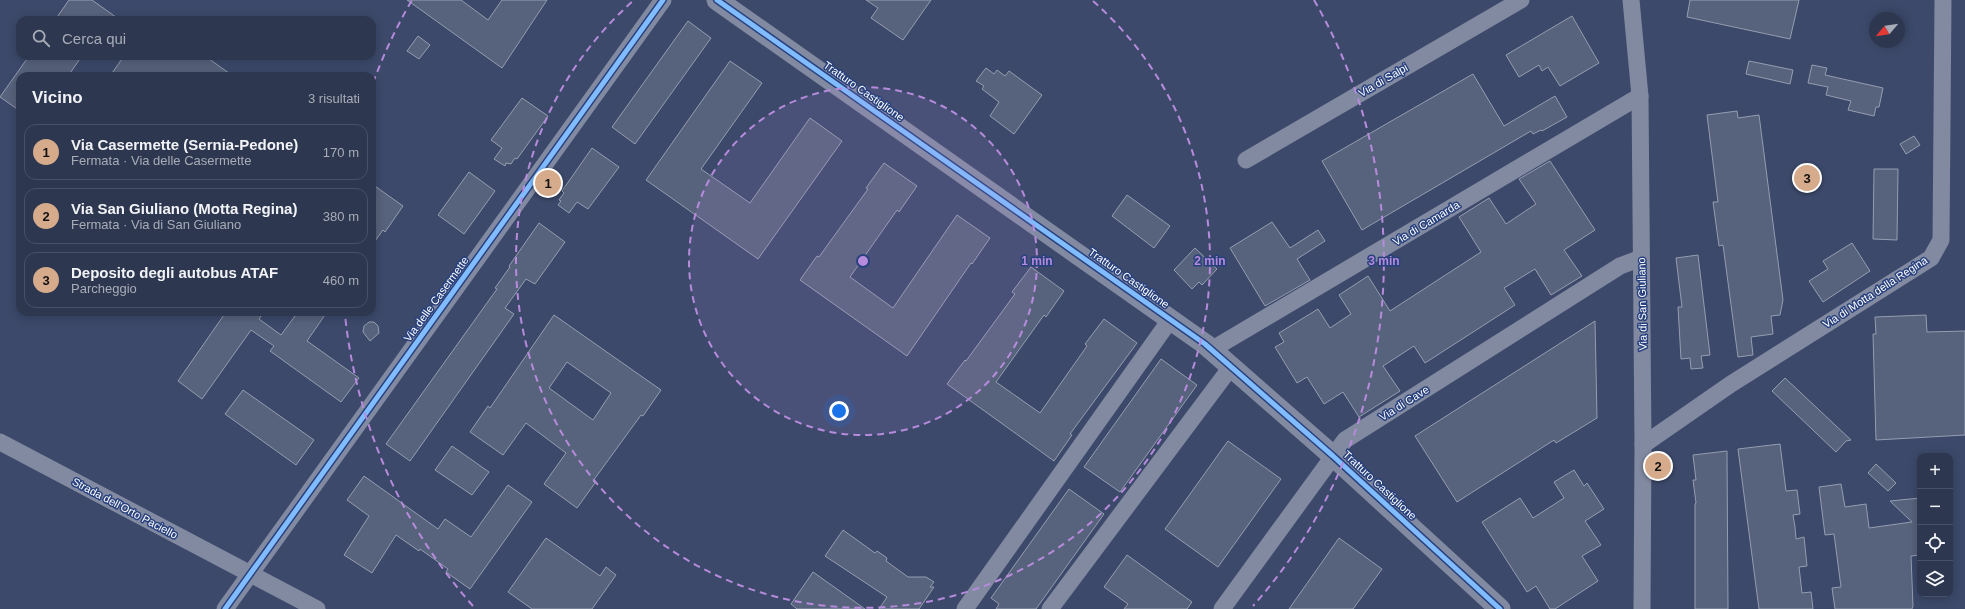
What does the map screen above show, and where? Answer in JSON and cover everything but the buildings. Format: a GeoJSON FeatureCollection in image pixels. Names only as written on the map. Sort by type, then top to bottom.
{"type":"FeatureCollection","features":[{"type":"Feature","properties":{"kind":"street","name":"Via delle Casermette"},"geometry":{"type":"LineString","coordinates":[[225,609],[663,0]]}},
{"type":"Feature","properties":{"kind":"street","name":"Tratturo Castiglione"},"geometry":{"type":"LineString","coordinates":[[717,0],[1212,350],[1333,456],[1500,609]]}},
{"type":"Feature","properties":{"kind":"street","name":"Via di Salpi"},"geometry":{"type":"LineString","coordinates":[[1246,160],[1521,0]]}},
{"type":"Feature","properties":{"kind":"street","name":"Via di San Giuliano"},"geometry":{"type":"LineString","coordinates":[[1631,0],[1640,96],[1643,445],[1642,609]]}},
{"type":"Feature","properties":{"kind":"street","name":"Via di Motta della Regina"},"geometry":{"type":"LineString","coordinates":[[1643,445],[1731,384],[1931,258],[1941,240],[1943,0]]}},
{"type":"Feature","properties":{"kind":"street","name":"Via di Camarda"},"geometry":{"type":"LineString","coordinates":[[1212,350],[1640,96]]}},
{"type":"Feature","properties":{"kind":"street","name":"Via di Cave"},"geometry":{"type":"LineString","coordinates":[[1222,609],[1345,440],[1620,266],[1641,258]]}},
{"type":"Feature","properties":{"kind":"street"},"geometry":{"type":"LineString","coordinates":[[968,608],[1170,320]]}},
{"type":"Feature","properties":{"kind":"street"},"geometry":{"type":"LineString","coordinates":[[1050,609],[1231,366]]}},
{"type":"Feature","properties":{"kind":"street","name":"Strada dell'Orto Paciello"},"geometry":{"type":"LineString","coordinates":[[0,442],[317,609]]}},
{"type":"Feature","properties":{"kind":"cycle path"},"geometry":{"type":"LineString","coordinates":[[225,609],[663,0]]}},
{"type":"Feature","properties":{"kind":"cycle path"},"geometry":{"type":"LineString","coordinates":[[717,0],[1205,344],[1333,456],[1500,609]]}},
{"type":"Feature","properties":{"kind":"place","name":"Deposito degli autobus ATAF"},"geometry":{"type":"Point","coordinates":[1807,178]}},
{"type":"Feature","properties":{"kind":"place","name":"Via Casermette (Sernia-Pedone)"},"geometry":{"type":"Point","coordinates":[548,183]}},
{"type":"Feature","properties":{"kind":"place","name":"Via San Giuliano (Motta Regina)"},"geometry":{"type":"Point","coordinates":[1658,466]}}]}
